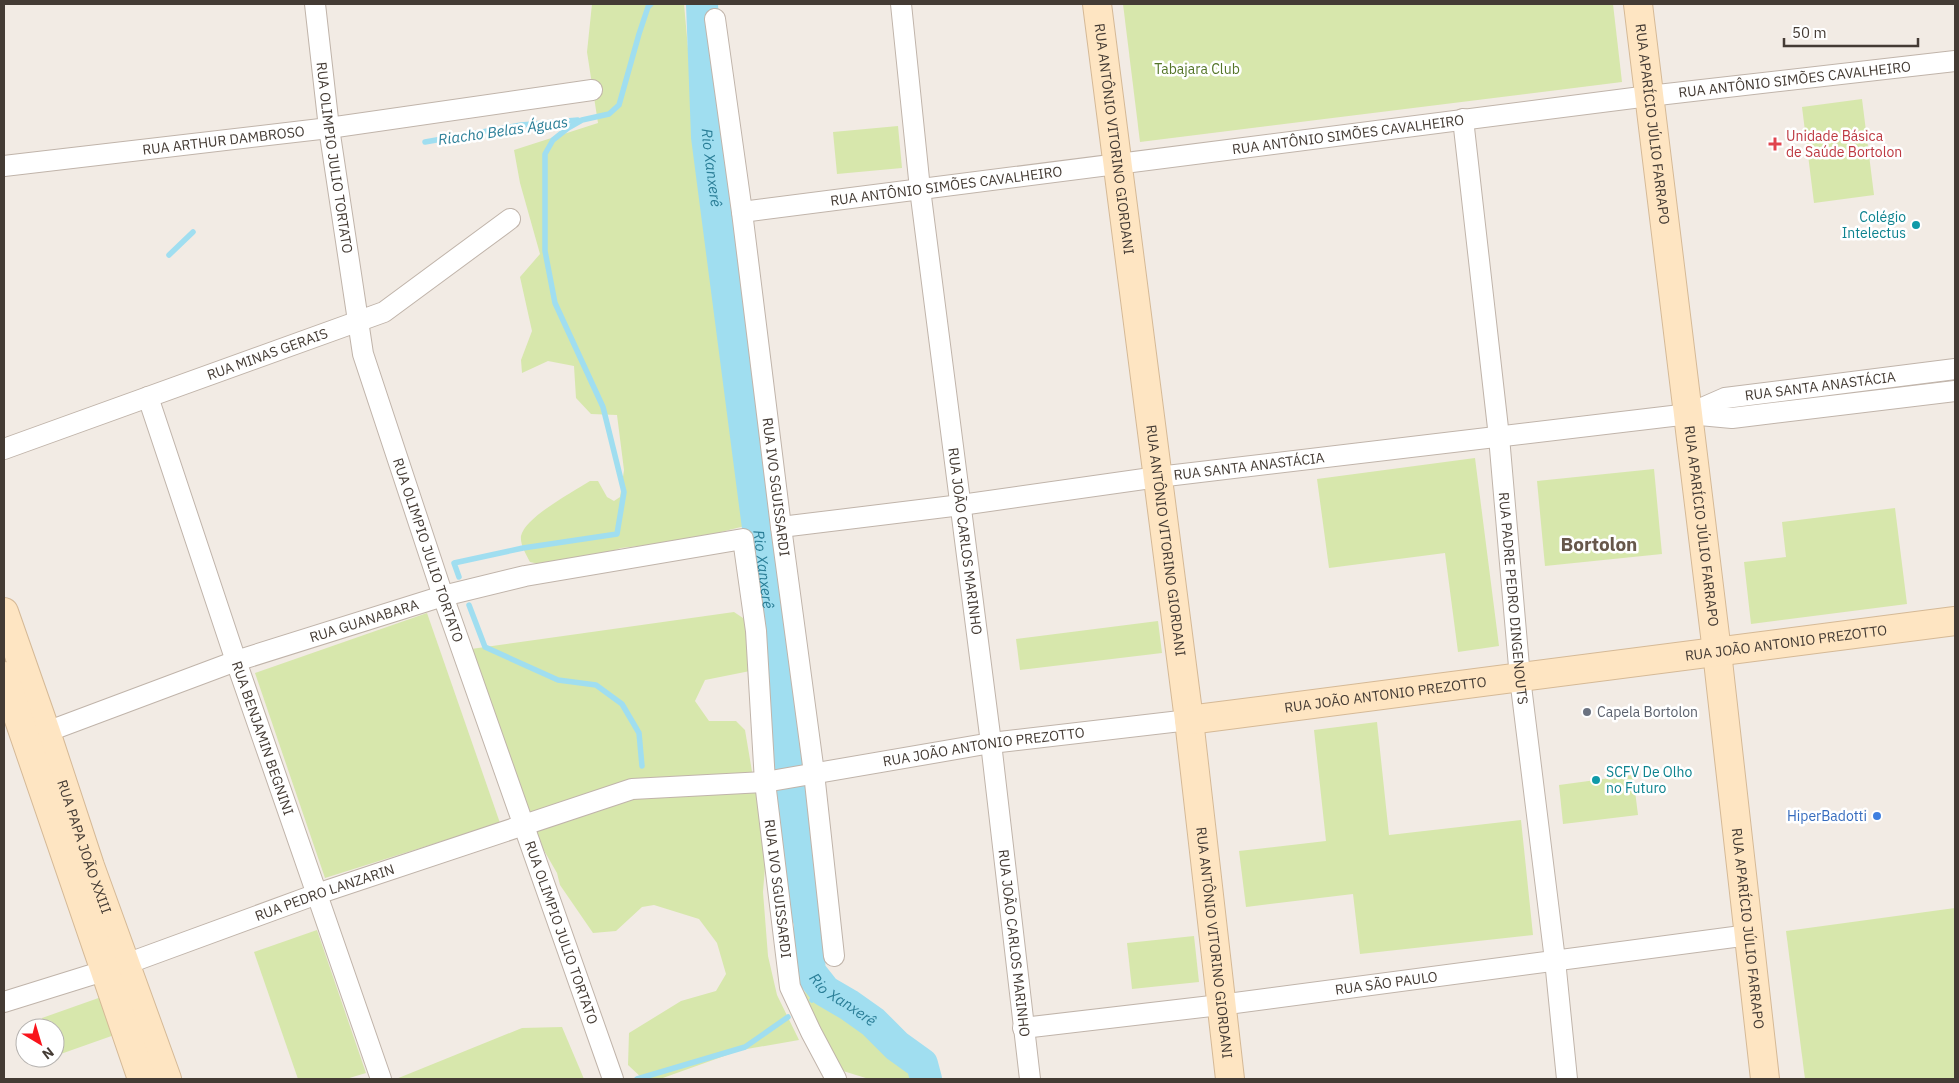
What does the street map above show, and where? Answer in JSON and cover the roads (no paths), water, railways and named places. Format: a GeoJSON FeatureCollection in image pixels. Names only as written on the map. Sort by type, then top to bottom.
{"type":"FeatureCollection","features":[{"type":"Feature","properties":{"kind":"street","name":"RUA OLIMPIO JULIO TORTATO"},"geometry":{"type":"LineString","coordinates":[[315,4],[329,128],[363,354],[443,596],[613,1079]]}},
{"type":"Feature","properties":{"kind":"street","name":"RUA JOÃO CARLOS MARINHO"},"geometry":{"type":"LineString","coordinates":[[901,4],[920,189],[992,744],[1030,1079]]}},
{"type":"Feature","properties":{"kind":"street","name":"RUA ANTÔNIO VITORINO GIORDANI"},"geometry":{"type":"LineString","coordinates":[[1097,4],[1189,720],[1220,1006],[1230,1079]]}},
{"type":"Feature","properties":{"kind":"street","name":"RUA APARÍCIO JÚLIO FARRAPO"},"geometry":{"type":"LineString","coordinates":[[1638,4],[1717,652],[1765,1079]]}},
{"type":"Feature","properties":{"kind":"street","name":"RUA IVO SGUISSARDI"},"geometry":{"type":"LineString","coordinates":[[715,19],[742,212],[781,527],[791,777],[790,987],[836,1079]]}},
{"type":"Feature","properties":{"kind":"street","name":"RUA ANTÔNIO SIMÕES CAVALHEIRO"},"geometry":{"type":"LineString","coordinates":[[742,212],[1463,119],[1955,61]]}},
{"type":"Feature","properties":{"kind":"street","name":"RUA ARTHUR DAMBROSO"},"geometry":{"type":"LineString","coordinates":[[4,166],[329,128],[592,90]]}},
{"type":"Feature","properties":{"kind":"street","name":"RUA PADRE PEDRO DINGENOUTS"},"geometry":{"type":"LineString","coordinates":[[1463,119],[1499,437],[1520,678],[1567,1079]]}},
{"type":"Feature","properties":{"kind":"street","name":"RUA MINAS GERAIS"},"geometry":{"type":"LineString","coordinates":[[4,449],[384,312],[510,219]]}},
{"type":"Feature","properties":{"kind":"street","name":"RUA SANTA ANASTÁCIA"},"geometry":{"type":"LineString","coordinates":[[1688,414],[1725,398],[1955,369]]}},
{"type":"Feature","properties":{"kind":"street"},"geometry":{"type":"LineString","coordinates":[[1874,379],[1876,400]]}},
{"type":"Feature","properties":{"kind":"street"},"geometry":{"type":"LineString","coordinates":[[1796,389],[1798,410]]}},
{"type":"Feature","properties":{"kind":"street","name":"RUA SANTA ANASTÁCIA"},"geometry":{"type":"LineString","coordinates":[[781,527],[961,505],[1158,477],[1688,414],[1732,418],[1955,391]]}},
{"type":"Feature","properties":{"kind":"street","name":"RUA BENJAMIN BEGNINI"},"geometry":{"type":"LineString","coordinates":[[148,397],[236,661],[381,1079]]}},
{"type":"Feature","properties":{"kind":"street","name":"RUA IVO SGUISSARDI"},"geometry":{"type":"LineString","coordinates":[[743,539],[756,631],[834,956]]}},
{"type":"Feature","properties":{"kind":"street","name":"RUA GUANABARA"},"geometry":{"type":"LineString","coordinates":[[36,736],[236,661],[443,596],[525,576],[743,539]]}},
{"type":"Feature","properties":{"kind":"street","name":"RUA PAPA JOÃO XXIII"},"geometry":{"type":"LineString","coordinates":[[4,612],[11,676],[36,736],[115,967],[167,1079]]}},
{"type":"Feature","properties":{"kind":"street","name":"RUA JOÃO ANTONIO PREZOTTO"},"geometry":{"type":"LineString","coordinates":[[523,824],[632,789],[791,777],[992,744],[1955,621]]}},
{"type":"Feature","properties":{"kind":"street","name":"RUA PEDRO LANZARIN"},"geometry":{"type":"LineString","coordinates":[[4,1002],[115,967],[317,894],[523,824]]}},
{"type":"Feature","properties":{"kind":"street","name":"RUA SÃO PAULO"},"geometry":{"type":"LineString","coordinates":[[1024,1028],[1220,1006],[1748,935]]}},
{"type":"Feature","properties":{"kind":"street","name":"RUA PAPA JOÃO XXIII"},"geometry":{"type":"LineString","coordinates":[[115,967],[142,1079]]}},
{"type":"Feature","properties":{"kind":"waterway"},"geometry":{"type":"LineString","coordinates":[[459,577],[454,563],[523,548],[617,534],[624,492],[603,407],[555,303],[545,251],[545,154],[553,140],[568,128],[582,120],[609,114],[619,105],[639,34],[648,7],[651,4]]}},
{"type":"Feature","properties":{"kind":"waterway","name":"Rio Xanxerê"},"geometry":{"type":"LineString","coordinates":[[702,4],[707,137],[760,543],[801,873],[802,898],[810,923],[808,948],[810,972],[825,991],[873,1022],[897,1046],[922,1064],[926,1079]]}},
{"type":"Feature","properties":{"kind":"waterway","name":"Riacho Belas Águas"},"geometry":{"type":"LineString","coordinates":[[425,142],[521,125],[578,120]]}},
{"type":"Feature","properties":{"kind":"waterway","name":"Riacho Belas Águas"},"geometry":{"type":"LineString","coordinates":[[169,255],[193,232]]}},
{"type":"Feature","properties":{"kind":"waterway"},"geometry":{"type":"LineString","coordinates":[[469,605],[485,647],[558,680],[596,685],[622,704],[639,733],[642,766]]}},
{"type":"Feature","properties":{"kind":"waterway"},"geometry":{"type":"LineString","coordinates":[[812,1000],[825,991]]}},
{"type":"Feature","properties":{"kind":"waterway"},"geometry":{"type":"LineString","coordinates":[[637,1079],[745,1047],[788,1017]]}},
{"type":"Feature","properties":{"kind":"place","name":"Unidade Básica de Saúde Bortolon"},"geometry":{"type":"Point","coordinates":[1775,144]}},
{"type":"Feature","properties":{"kind":"place","name":"Colégio Intelectus"},"geometry":{"type":"Point","coordinates":[1916,225]}},
{"type":"Feature","properties":{"kind":"place","name":"Capela Bortolon"},"geometry":{"type":"Point","coordinates":[1587,712]}},
{"type":"Feature","properties":{"kind":"place","name":"SCFV De Olho no Futuro"},"geometry":{"type":"Point","coordinates":[1596,780]}},
{"type":"Feature","properties":{"kind":"place","name":"HiperBadotti"},"geometry":{"type":"Point","coordinates":[1877,816]}},
{"type":"Feature","properties":{"kind":"district","name":"Bortolon"},"geometry":{"type":"Point","coordinates":[1599,544]}},
{"type":"Feature","properties":{"kind":"park label","name":"Tabajara Club"},"geometry":{"type":"Point","coordinates":[1197,69]}}]}
